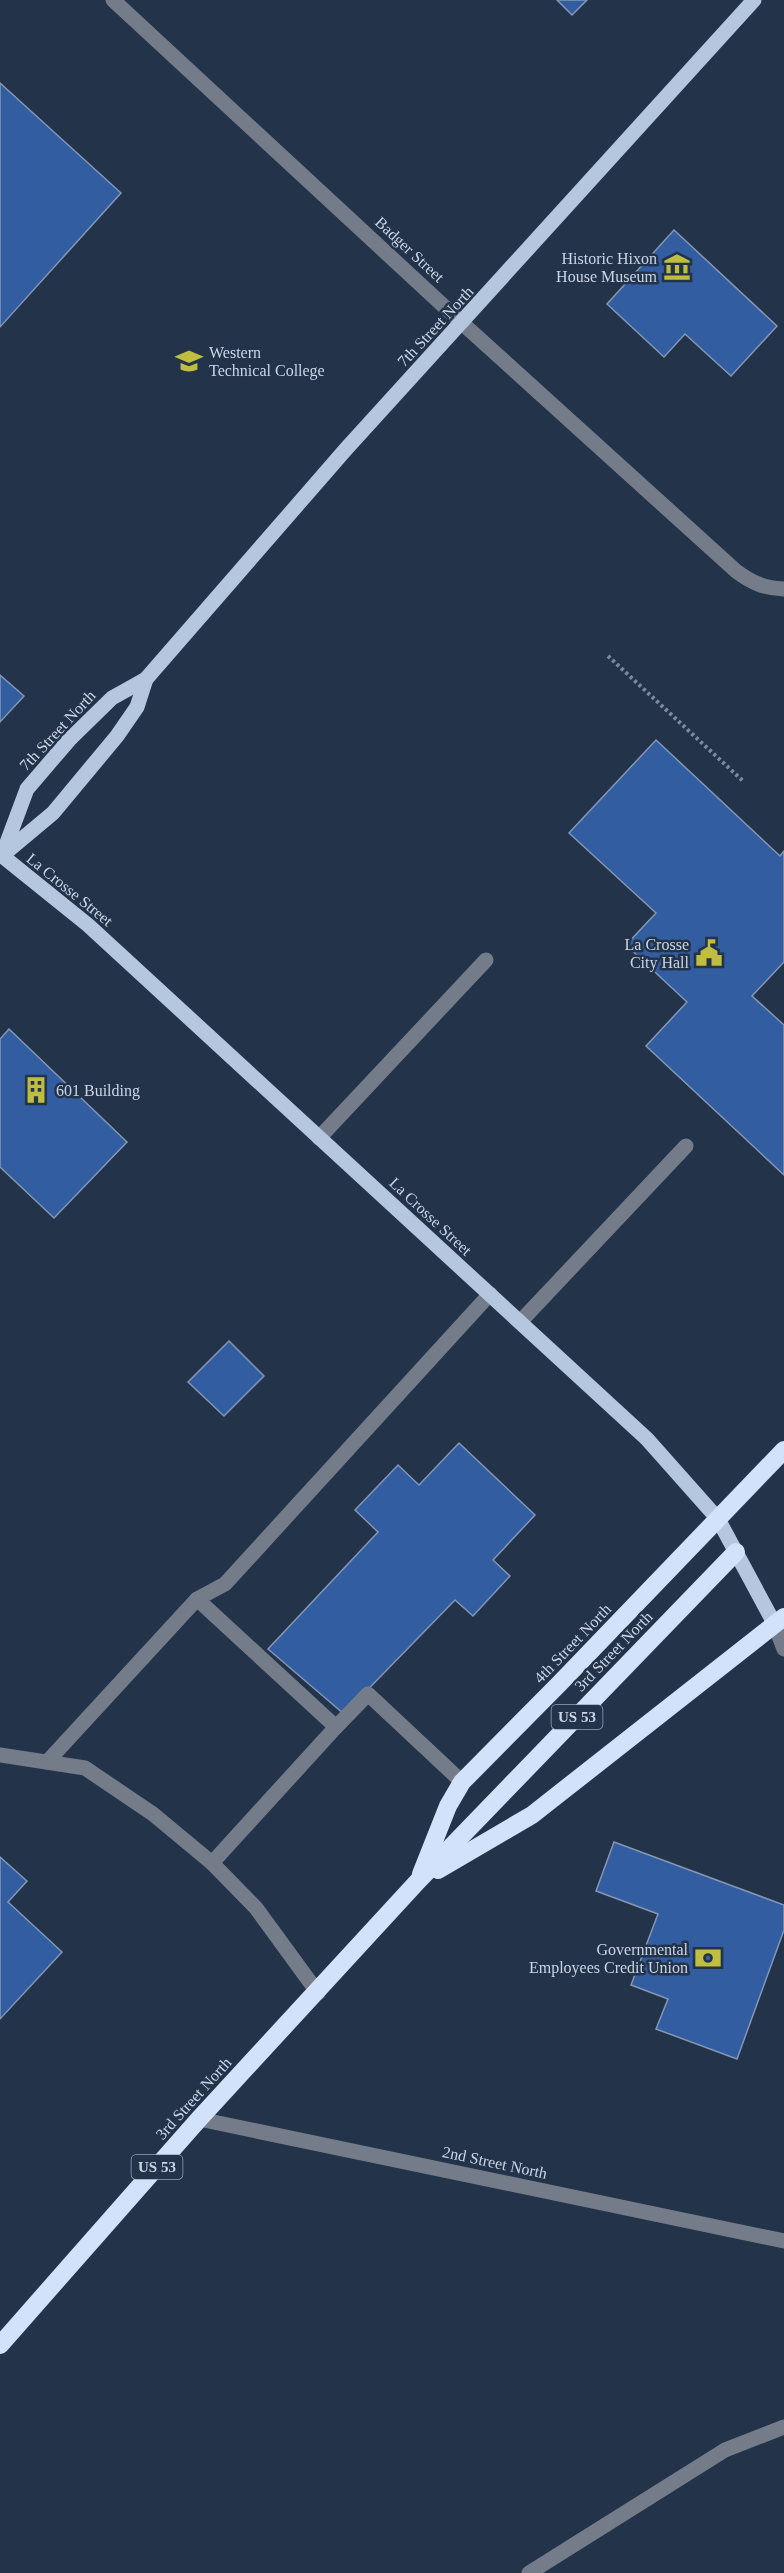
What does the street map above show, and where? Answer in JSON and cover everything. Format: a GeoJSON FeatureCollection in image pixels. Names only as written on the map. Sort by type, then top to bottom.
{"type":"FeatureCollection","features":[{"type":"Feature","properties":{"kind":"highway","name":"4th Street North"},"geometry":{"type":"LineString","coordinates":[[418,1881],[448,1806],[462,1782],[784,1450]]}},
{"type":"Feature","properties":{"kind":"highway","name":"3rd Street North"},"geometry":{"type":"LineString","coordinates":[[0,2344],[199,2119],[318,1993],[418,1881],[736,1552]]}},
{"type":"Feature","properties":{"kind":"highway","name":"3rd Street North"},"geometry":{"type":"LineString","coordinates":[[418,1881],[532,1815],[779,1620]]}},
{"type":"Feature","properties":{"kind":"main road","name":"7th Street North"},"geometry":{"type":"LineString","coordinates":[[1,856],[27,789],[69,740],[112,698],[146,679],[346,449],[754,0]]}},
{"type":"Feature","properties":{"kind":"main road","name":"7th Street North"},"geometry":{"type":"LineString","coordinates":[[1,856],[53,813],[117,736],[137,707],[146,679]]}},
{"type":"Feature","properties":{"kind":"main road","name":"La Crosse Street"},"geometry":{"type":"LineString","coordinates":[[1,856],[88,924],[647,1439],[718,1519],[779,1620]]}},
{"type":"Feature","properties":{"kind":"street","name":"Badger Street"},"geometry":{"type":"LineString","coordinates":[[113,0],[462,323],[736,570],[752,583],[776,589]]}},
{"type":"Feature","properties":{"kind":"street"},"geometry":{"type":"LineString","coordinates":[[320,1138],[486,960]]}},
{"type":"Feature","properties":{"kind":"street"},"geometry":{"type":"LineString","coordinates":[[520,1323],[686,1146]]}},
{"type":"Feature","properties":{"kind":"street"},"geometry":{"type":"LineString","coordinates":[[47,1762],[197,1599],[225,1584],[490,1294]]}},
{"type":"Feature","properties":{"kind":"street"},"geometry":{"type":"LineString","coordinates":[[197,1599],[336,1727]]}},
{"type":"Feature","properties":{"kind":"street","name":"La Crosse Street"},"geometry":{"type":"LineString","coordinates":[[779,1620],[784,1648]]}},
{"type":"Feature","properties":{"kind":"street"},"geometry":{"type":"LineString","coordinates":[[212,1863],[368,1694],[462,1782]]}},
{"type":"Feature","properties":{"kind":"street"},"geometry":{"type":"LineString","coordinates":[[0,1755],[85,1768],[153,1814],[212,1863],[256,1908],[318,1993]]}},
{"type":"Feature","properties":{"kind":"street","name":"2nd Street North"},"geometry":{"type":"LineString","coordinates":[[199,2119],[784,2241]]}},
{"type":"Feature","properties":{"kind":"street"},"geometry":{"type":"LineString","coordinates":[[529,2573],[725,2450],[784,2427]]}},
{"type":"Feature","properties":{"kind":"path"},"geometry":{"type":"LineString","coordinates":[[608,656],[742,781]]}},
{"type":"Feature","properties":{"kind":"building"},"geometry":{"type":"Polygon","coordinates":[[[557,0],[587,0],[572,15],[557,0]]]}},
{"type":"Feature","properties":{"kind":"building"},"geometry":{"type":"Polygon","coordinates":[[[0,83],[121,193],[0,327],[0,83]]]}},
{"type":"Feature","properties":{"kind":"building","name":"Historic Hixon House Museum"},"geometry":{"type":"Polygon","coordinates":[[[674,230],[777,326],[731,376],[685,334],[664,357],[607,304],[674,230]]]}},
{"type":"Feature","properties":{"kind":"building"},"geometry":{"type":"Polygon","coordinates":[[[0,675],[24,696],[0,722],[0,675]]]}},
{"type":"Feature","properties":{"kind":"building","name":"La Crosse City Hall"},"geometry":{"type":"Polygon","coordinates":[[[656,740],[780,856],[784,851],[784,962],[752,996],[784,1025],[784,1175],[646,1046],[687,1002],[626,945],[656,913],[569,833],[656,740]]]}},
{"type":"Feature","properties":{"kind":"building","name":"601 Building"},"geometry":{"type":"Polygon","coordinates":[[[9,1029],[127,1142],[54,1218],[0,1167],[0,1039],[9,1029]]]}},
{"type":"Feature","properties":{"kind":"building"},"geometry":{"type":"Polygon","coordinates":[[[229,1341],[264,1376],[224,1416],[188,1382],[229,1341]]]}},
{"type":"Feature","properties":{"kind":"building"},"geometry":{"type":"Polygon","coordinates":[[[459,1443],[535,1515],[493,1560],[510,1576],[473,1616],[455,1600],[344,1714],[268,1649],[378,1532],[355,1510],[398,1465],[419,1485],[459,1443]]]}},
{"type":"Feature","properties":{"kind":"building","name":"Governmental Employees Credit Union"},"geometry":{"type":"Polygon","coordinates":[[[614,1842],[784,1905],[784,1930],[737,2059],[656,2029],[668,1999],[631,1985],[658,1914],[596,1891],[614,1842]]]}},
{"type":"Feature","properties":{"kind":"building"},"geometry":{"type":"Polygon","coordinates":[[[0,1857],[27,1881],[8,1902],[62,1952],[0,2019],[0,1857]]]}},
{"type":"Feature","properties":{"kind":"place","name":"Historic Hixon House Museum"},"geometry":{"type":"Point","coordinates":[677,267]}},
{"type":"Feature","properties":{"kind":"place","name":"Western Technical College"},"geometry":{"type":"Point","coordinates":[189,361]}},
{"type":"Feature","properties":{"kind":"place","name":"La Crosse City Hall"},"geometry":{"type":"Point","coordinates":[709,953]}},
{"type":"Feature","properties":{"kind":"place","name":"601 Building"},"geometry":{"type":"Point","coordinates":[36,1090]}},
{"type":"Feature","properties":{"kind":"place","name":"Governmental Employees Credit Union"},"geometry":{"type":"Point","coordinates":[708,1958]}}]}
